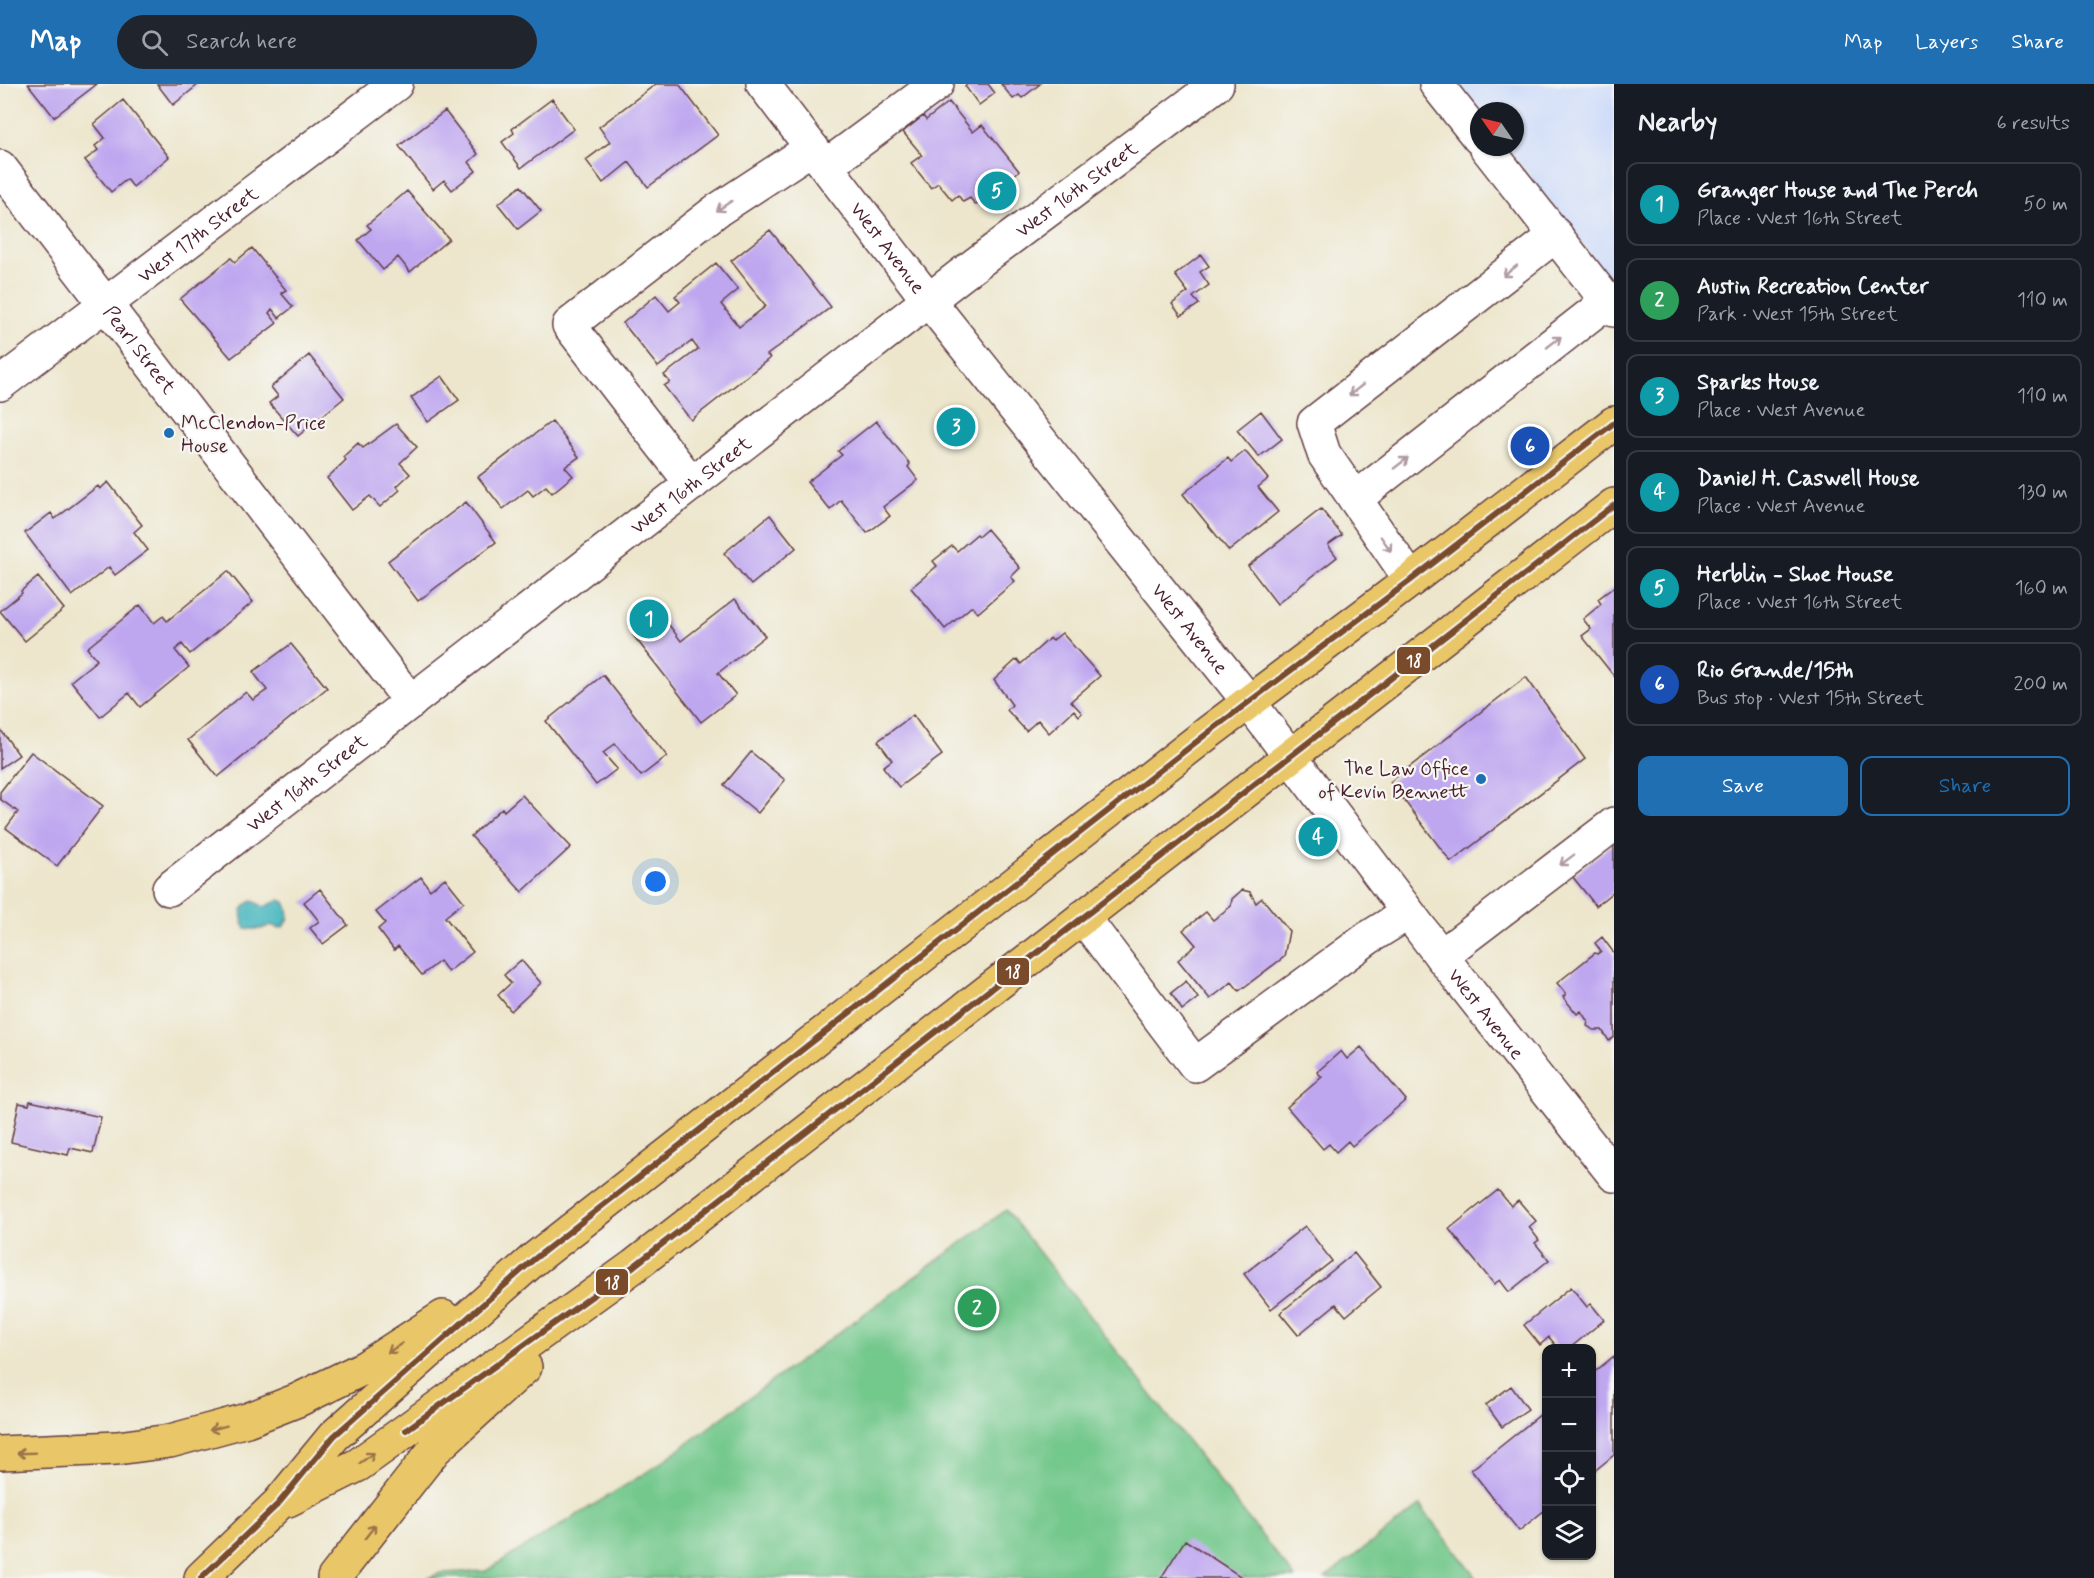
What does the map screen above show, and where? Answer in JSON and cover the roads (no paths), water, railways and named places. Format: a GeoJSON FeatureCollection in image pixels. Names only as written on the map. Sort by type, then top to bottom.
{"type":"FeatureCollection","features":[{"type":"Feature","properties":{"kind":"main road"},"geometry":{"type":"LineString","coordinates":[[201,1578],[278,1504],[334,1436],[533,1260],[1249,702],[1614,423]]}},
{"type":"Feature","properties":{"kind":"main road"},"geometry":{"type":"LineString","coordinates":[[278,1504],[358,1465],[634,1266],[1614,505]]}},
{"type":"Feature","properties":{"kind":"main road"},"geometry":{"type":"LineString","coordinates":[[0,1454],[117,1448],[170,1441],[247,1420],[297,1400],[364,1368],[533,1260]]}},
{"type":"Feature","properties":{"kind":"main road"},"geometry":{"type":"LineString","coordinates":[[334,1578],[435,1449],[634,1266]]}},
{"type":"Feature","properties":{"kind":"street","name":"West 17th Street"},"geometry":{"type":"LineString","coordinates":[[0,384],[396,84]]}},
{"type":"Feature","properties":{"kind":"street","name":"West Avenue"},"geometry":{"type":"LineString","coordinates":[[763,84],[929,301],[1249,702],[1441,956],[1612,1168]]}},
{"type":"Feature","properties":{"kind":"street"},"geometry":{"type":"LineString","coordinates":[[692,484],[569,326],[716,211],[772,173],[819,157],[938,84]]}},
{"type":"Feature","properties":{"kind":"street","name":"West 16th Street"},"geometry":{"type":"LineString","coordinates":[[169,890],[929,301],[1217,84]]}},
{"type":"Feature","properties":{"kind":"street"},"geometry":{"type":"LineString","coordinates":[[1436,84],[1470,127]]}},
{"type":"Feature","properties":{"kind":"street"},"geometry":{"type":"LineString","coordinates":[[1355,499],[1611,306],[1493,156]]}},
{"type":"Feature","properties":{"kind":"street","name":"Pearl Street"},"geometry":{"type":"LineString","coordinates":[[0,167],[411,702]]}},
{"type":"Feature","properties":{"kind":"street"},"geometry":{"type":"LineString","coordinates":[[1411,580],[1324,454],[1314,423],[1556,235]]}},
{"type":"Feature","properties":{"kind":"street"},"geometry":{"type":"LineString","coordinates":[[1441,956],[1614,824]]}},
{"type":"Feature","properties":{"kind":"street"},"geometry":{"type":"LineString","coordinates":[[1083,917],[1195,1065],[1368,939],[1408,913]]}},
{"type":"Feature","properties":{"kind":"water"},"geometry":{"type":"Polygon","coordinates":[[[280,900],[285,902],[288,912],[287,921],[283,927],[278,928],[271,925],[261,929],[246,929],[242,921],[242,913],[248,903],[253,901],[264,907],[280,900]]]}},
{"type":"Feature","properties":{"kind":"place","name":"Herblin - Shoe House"},"geometry":{"type":"Point","coordinates":[997,191]}},
{"type":"Feature","properties":{"kind":"place","name":"Sparks House"},"geometry":{"type":"Point","coordinates":[956,427]}},
{"type":"Feature","properties":{"kind":"place","name":"McClendon-Price House"},"geometry":{"type":"Point","coordinates":[169,433]}},
{"type":"Feature","properties":{"kind":"place","name":"Rio Grande/15th"},"geometry":{"type":"Point","coordinates":[1530,446]}},
{"type":"Feature","properties":{"kind":"place","name":"Granger House and The Perch"},"geometry":{"type":"Point","coordinates":[649,619]}},
{"type":"Feature","properties":{"kind":"place","name":"The Law Office of Kevin Bennett"},"geometry":{"type":"Point","coordinates":[1481,779]}},
{"type":"Feature","properties":{"kind":"place","name":"Daniel H. Caswell House"},"geometry":{"type":"Point","coordinates":[1318,837]}},
{"type":"Feature","properties":{"kind":"place","name":"Austin Recreation Center"},"geometry":{"type":"Point","coordinates":[977,1308]}}]}
